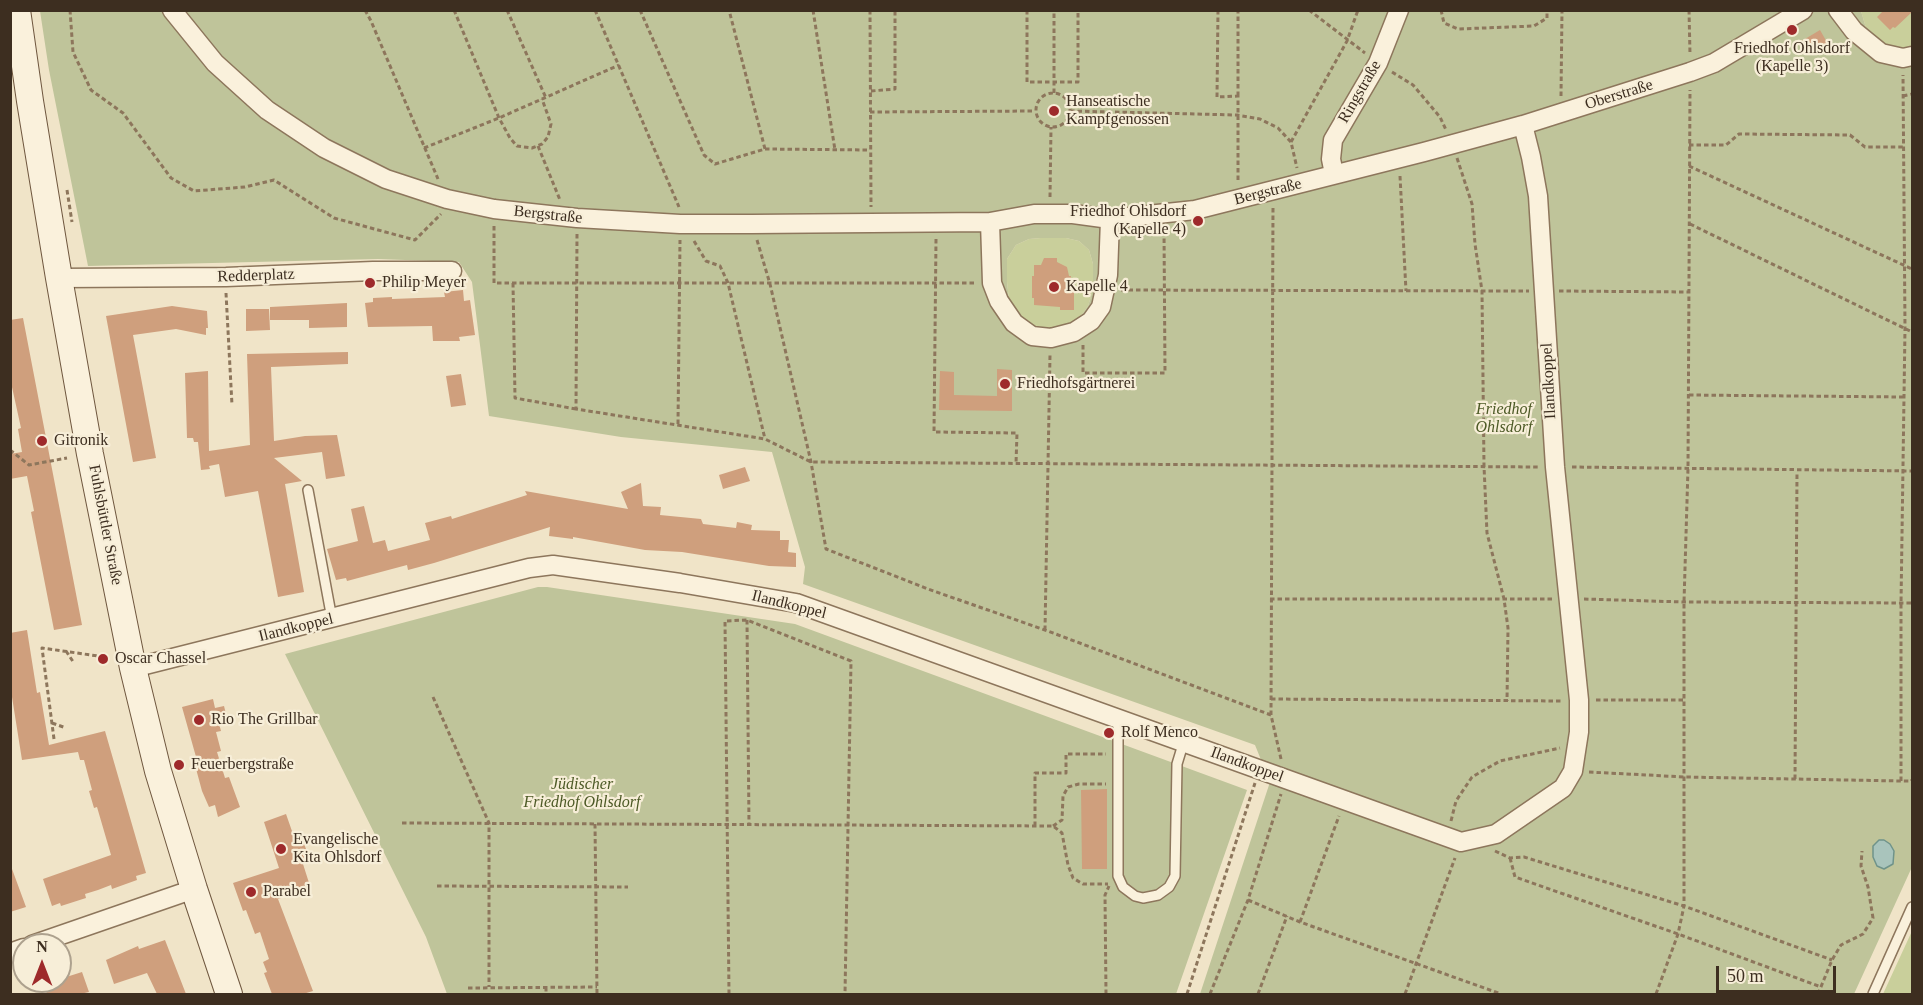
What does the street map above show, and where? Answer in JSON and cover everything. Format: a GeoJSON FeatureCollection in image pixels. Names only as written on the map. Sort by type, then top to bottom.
{"type":"FeatureCollection","features":[{"type":"Feature","properties":{"kind":"main road","name":"Fuhlsbüttler Straße"},"geometry":{"type":"LineString","coordinates":[[17,10],[20,102],[59,278],[90,454],[133,668],[152,751],[194,889],[230,994]]}},
{"type":"Feature","properties":{"kind":"street","name":"Bergstraße"},"geometry":{"type":"LineString","coordinates":[[172,10],[215,63],[276,116],[324,148],[445,205],[572,218],[683,224],[990,222],[1034,214],[1073,214],[1110,219],[1195,210],[1424,152]]}},
{"type":"Feature","properties":{"kind":"street","name":"Ringstraße"},"geometry":{"type":"LineString","coordinates":[[1334,174],[1331,159],[1333,140],[1378,63],[1399,10]]}},
{"type":"Feature","properties":{"kind":"street","name":"Oberstraße"},"geometry":{"type":"LineString","coordinates":[[1424,152],[1523,125],[1690,72],[1714,63],[1803,10]]}},
{"type":"Feature","properties":{"kind":"street"},"geometry":{"type":"LineString","coordinates":[[1838,10],[1854,30],[1881,53],[1908,57]]}},
{"type":"Feature","properties":{"kind":"street","name":"Ilandkoppel"},"geometry":{"type":"LineString","coordinates":[[1523,125],[1538,196],[1555,467],[1579,700],[1580,732],[1573,771]]}},
{"type":"Feature","properties":{"kind":"street"},"geometry":{"type":"LineString","coordinates":[[990,222],[992,284],[999,301],[1014,323],[1032,336],[1051,338],[1074,332],[1091,321],[1101,307],[1108,275],[1110,219]]}},
{"type":"Feature","properties":{"kind":"street","name":"Redderplatz"},"geometry":{"type":"LineString","coordinates":[[59,278],[226,277],[373,271],[452,271]]}},
{"type":"Feature","properties":{"kind":"street","name":"Ilandkoppel"},"geometry":{"type":"LineString","coordinates":[[133,668],[529,567],[553,565],[796,603],[1184,741],[1345,801],[1460,840]]}},
{"type":"Feature","properties":{"kind":"street"},"geometry":{"type":"LineString","coordinates":[[1460,840],[1496,834],[1563,788],[1573,771]]}},
{"type":"Feature","properties":{"kind":"street"},"geometry":{"type":"LineString","coordinates":[[67,933],[194,889]]}},
{"type":"Feature","properties":{"kind":"lane"},"geometry":{"type":"LineString","coordinates":[[308,490],[332,619]]}},
{"type":"Feature","properties":{"kind":"lane"},"geometry":{"type":"LineString","coordinates":[[1118,718],[1118,876],[1120,882],[1135,896],[1143,898],[1158,895],[1169,887],[1175,876],[1177,764],[1184,741]]}},
{"type":"Feature","properties":{"kind":"lane"},"geometry":{"type":"LineString","coordinates":[[1873,994],[1912,907]]}},
{"type":"Feature","properties":{"kind":"path"},"geometry":{"type":"LineString","coordinates":[[70,10],[74,52],[91,90],[123,113],[171,178],[194,191],[245,187],[274,180],[334,218],[415,240],[445,205],[424,148],[365,10]]}},
{"type":"Feature","properties":{"kind":"path"},"geometry":{"type":"LineString","coordinates":[[454,10],[513,143],[522,148],[538,146],[548,137],[551,129],[549,117],[544,98],[507,10]]}},
{"type":"Feature","properties":{"kind":"path"},"geometry":{"type":"LineString","coordinates":[[595,10],[683,224],[706,261],[720,266],[728,284],[765,439]]}},
{"type":"Feature","properties":{"kind":"path"},"geometry":{"type":"LineString","coordinates":[[640,10],[704,154],[715,164],[765,150],[870,150]]}},
{"type":"Feature","properties":{"kind":"path"},"geometry":{"type":"LineString","coordinates":[[729,10],[765,150]]}},
{"type":"Feature","properties":{"kind":"path"},"geometry":{"type":"LineString","coordinates":[[813,10],[835,150]]}},
{"type":"Feature","properties":{"kind":"path"},"geometry":{"type":"LineString","coordinates":[[870,10],[872,224]]}},
{"type":"Feature","properties":{"kind":"path"},"geometry":{"type":"LineString","coordinates":[[870,91],[895,89],[895,10]]}},
{"type":"Feature","properties":{"kind":"path"},"geometry":{"type":"LineString","coordinates":[[1027,10],[1027,82],[1078,82],[1078,10]]}},
{"type":"Feature","properties":{"kind":"path"},"geometry":{"type":"LineString","coordinates":[[1054,10],[1054,93]]}},
{"type":"Feature","properties":{"kind":"path"},"geometry":{"type":"LineString","coordinates":[[1218,10],[1217,97],[1238,96]]}},
{"type":"Feature","properties":{"kind":"path"},"geometry":{"type":"LineString","coordinates":[[1238,10],[1239,199]]}},
{"type":"Feature","properties":{"kind":"path"},"geometry":{"type":"LineString","coordinates":[[1309,10],[1347,41],[1413,86],[1440,117],[1452,144],[1472,204],[1482,291],[1487,533],[1504,599],[1508,628],[1507,702]]}},
{"type":"Feature","properties":{"kind":"path"},"geometry":{"type":"LineString","coordinates":[[1291,142],[1347,41],[1358,10]]}},
{"type":"Feature","properties":{"kind":"path"},"geometry":{"type":"LineString","coordinates":[[1441,10],[1444,23],[1458,29],[1534,26],[1547,18],[1547,10]]}},
{"type":"Feature","properties":{"kind":"path"},"geometry":{"type":"LineString","coordinates":[[1561,113],[1562,10]]}},
{"type":"Feature","properties":{"kind":"path"},"geometry":{"type":"LineString","coordinates":[[1656,994],[1678,934],[1684,906],[1684,602],[1690,292],[1689,10]]}},
{"type":"Feature","properties":{"kind":"path"},"geometry":{"type":"LineString","coordinates":[[1901,781],[1905,328],[1903,96],[1908,57]]}},
{"type":"Feature","properties":{"kind":"path"},"geometry":{"type":"LineString","coordinates":[[424,148],[500,118],[619,65]]}},
{"type":"Feature","properties":{"kind":"path"},"geometry":{"type":"LineString","coordinates":[[1048,93],[1054,93],[1068,101],[1070,111],[1062,125],[1052,127],[1042,124],[1035,111],[1038,100],[1048,93]]}},
{"type":"Feature","properties":{"kind":"path"},"geometry":{"type":"LineString","coordinates":[[1903,96],[1912,94]]}},
{"type":"Feature","properties":{"kind":"path"},"geometry":{"type":"LineString","coordinates":[[870,112],[1035,111]]}},
{"type":"Feature","properties":{"kind":"path"},"geometry":{"type":"LineString","coordinates":[[1070,111],[1237,115],[1260,119],[1278,128],[1291,142],[1300,184]]}},
{"type":"Feature","properties":{"kind":"path"},"geometry":{"type":"LineString","coordinates":[[1050,214],[1052,127]]}},
{"type":"Feature","properties":{"kind":"path"},"geometry":{"type":"LineString","coordinates":[[1689,145],[1726,145],[1739,134],[1850,135],[1864,147],[1904,147]]}},
{"type":"Feature","properties":{"kind":"path"},"geometry":{"type":"LineString","coordinates":[[538,146],[572,218],[577,284],[576,409]]}},
{"type":"Feature","properties":{"kind":"path"},"geometry":{"type":"LineString","coordinates":[[1399,159],[1406,291]]}},
{"type":"Feature","properties":{"kind":"path"},"geometry":{"type":"LineString","coordinates":[[1689,166],[1912,267]]}},
{"type":"Feature","properties":{"kind":"path"},"geometry":{"type":"LineString","coordinates":[[1210,994],[1248,900],[1286,779],[1271,716],[1270,699],[1274,290],[1272,190]]}},
{"type":"Feature","properties":{"kind":"path"},"geometry":{"type":"LineString","coordinates":[[494,209],[494,284],[992,284]]}},
{"type":"Feature","properties":{"kind":"path"},"geometry":{"type":"LineString","coordinates":[[1083,326],[1083,373],[1165,373],[1164,214]]}},
{"type":"Feature","properties":{"kind":"path"},"geometry":{"type":"LineString","coordinates":[[937,222],[934,432],[1017,433],[1016,464]]}},
{"type":"Feature","properties":{"kind":"path"},"geometry":{"type":"LineString","coordinates":[[678,424],[679,284],[683,224]]}},
{"type":"Feature","properties":{"kind":"path"},"geometry":{"type":"LineString","coordinates":[[752,224],[770,284],[811,462],[826,549],[928,590],[1045,630],[1271,716]]}},
{"type":"Feature","properties":{"kind":"path"},"geometry":{"type":"LineString","coordinates":[[1690,224],[1912,332]]}},
{"type":"Feature","properties":{"kind":"path"},"geometry":{"type":"LineString","coordinates":[[226,277],[232,405]]}},
{"type":"Feature","properties":{"kind":"path"},"geometry":{"type":"LineString","coordinates":[[513,284],[515,398],[765,439],[811,462],[1912,471]]}},
{"type":"Feature","properties":{"kind":"path"},"geometry":{"type":"LineString","coordinates":[[1104,290],[1690,292]]}},
{"type":"Feature","properties":{"kind":"path"},"geometry":{"type":"LineString","coordinates":[[1045,630],[1051,338]]}},
{"type":"Feature","properties":{"kind":"path"},"geometry":{"type":"LineString","coordinates":[[1689,395],[1904,397]]}},
{"type":"Feature","properties":{"kind":"path"},"geometry":{"type":"LineString","coordinates":[[10,450],[29,465],[67,458]]}},
{"type":"Feature","properties":{"kind":"path"},"geometry":{"type":"LineString","coordinates":[[1795,779],[1797,471]]}},
{"type":"Feature","properties":{"kind":"path"},"geometry":{"type":"LineString","coordinates":[[1270,599],[1568,598],[1684,602],[1912,603]]}},
{"type":"Feature","properties":{"kind":"path"},"geometry":{"type":"LineString","coordinates":[[747,620],[749,824]]}},
{"type":"Feature","properties":{"kind":"path"},"geometry":{"type":"LineString","coordinates":[[729,994],[725,621],[747,620],[851,661],[845,994]]}},
{"type":"Feature","properties":{"kind":"path"},"geometry":{"type":"LineString","coordinates":[[54,739],[42,648],[105,657]]}},
{"type":"Feature","properties":{"kind":"path"},"geometry":{"type":"LineString","coordinates":[[66,651],[74,663]]}},
{"type":"Feature","properties":{"kind":"path"},"geometry":{"type":"LineString","coordinates":[[433,697],[489,823],[489,987]]}},
{"type":"Feature","properties":{"kind":"path"},"geometry":{"type":"LineString","coordinates":[[1270,699],[1507,702],[1685,700]]}},
{"type":"Feature","properties":{"kind":"path"},"geometry":{"type":"LineString","coordinates":[[52,723],[66,728]]}},
{"type":"Feature","properties":{"kind":"path"},"geometry":{"type":"LineString","coordinates":[[1405,994],[1460,840],[1456,801],[1472,777],[1500,761],[1577,745]]}},
{"type":"Feature","properties":{"kind":"path"},"geometry":{"type":"LineString","coordinates":[[1035,826],[1035,773],[1066,773],[1066,754],[1117,754]]}},
{"type":"Feature","properties":{"kind":"path"},"geometry":{"type":"LineString","coordinates":[[1187,994],[1260,770]]}},
{"type":"Feature","properties":{"kind":"path"},"geometry":{"type":"LineString","coordinates":[[1573,771],[1685,777],[1901,781],[1912,781],[1912,779]]}},
{"type":"Feature","properties":{"kind":"path"},"geometry":{"type":"LineString","coordinates":[[402,823],[1053,826],[1062,820],[1063,796],[1068,787],[1079,784],[1117,784]]}},
{"type":"Feature","properties":{"kind":"path"},"geometry":{"type":"LineString","coordinates":[[1300,922],[1345,801]]}},
{"type":"Feature","properties":{"kind":"path"},"geometry":{"type":"LineString","coordinates":[[595,824],[597,994]]}},
{"type":"Feature","properties":{"kind":"path"},"geometry":{"type":"LineString","coordinates":[[1053,826],[1062,833],[1073,878],[1083,884],[1110,884],[1105,895],[1107,994]]}},
{"type":"Feature","properties":{"kind":"path"},"geometry":{"type":"LineString","coordinates":[[1460,840],[1509,858],[1524,857],[1684,906],[1832,960]]}},
{"type":"Feature","properties":{"kind":"path"},"geometry":{"type":"LineString","coordinates":[[1818,994],[1841,945],[1863,934],[1873,918],[1868,887],[1861,866],[1862,851]]}},
{"type":"Feature","properties":{"kind":"path"},"geometry":{"type":"LineString","coordinates":[[1509,858],[1515,877],[1821,987]]}},
{"type":"Feature","properties":{"kind":"path"},"geometry":{"type":"LineString","coordinates":[[437,886],[628,887]]}},
{"type":"Feature","properties":{"kind":"path"},"geometry":{"type":"LineString","coordinates":[[1248,900],[1300,922],[1501,994]]}},
{"type":"Feature","properties":{"kind":"path"},"geometry":{"type":"LineString","coordinates":[[1258,994],[1287,916]]}},
{"type":"Feature","properties":{"kind":"path"},"geometry":{"type":"LineString","coordinates":[[546,987],[546,994]]}},
{"type":"Feature","properties":{"kind":"path"},"geometry":{"type":"LineString","coordinates":[[468,988],[597,987]]}},
{"type":"Feature","properties":{"kind":"green space","name":"Friedhof Ohlsdorf"},"geometry":{"type":"Polygon","coordinates":[[[40,11],[1861,11],[1866,28],[1883,43],[1894,48],[1912,48],[1912,867],[1854,994],[1200,994],[1270,782],[1255,745],[803,584],[805,567],[772,452],[621,437],[489,416],[472,282],[459,262],[378,259],[88,266],[49,70],[40,11]],[[1066,238],[1029,239],[1016,245],[1007,259],[1009,300],[1020,318],[1035,327],[1067,326],[1080,317],[1088,306],[1093,290],[1093,264],[1089,250],[1079,241],[1066,238]]]}},
{"type":"Feature","properties":{"kind":"green space"},"geometry":{"type":"Polygon","coordinates":[[[1861,11],[1912,11],[1912,48],[1894,48],[1883,43],[1866,28],[1861,11]]]}},
{"type":"Feature","properties":{"kind":"green space"},"geometry":{"type":"Polygon","coordinates":[[[1066,238],[1079,241],[1089,250],[1093,264],[1093,290],[1088,306],[1080,317],[1067,326],[1035,327],[1020,318],[1009,300],[1007,259],[1016,245],[1029,239],[1066,238]]]}},
{"type":"Feature","properties":{"kind":"green space","name":"Jüdischer Friedhof Ohlsdorf"},"geometry":{"type":"Polygon","coordinates":[[[538,587],[795,624],[1247,790],[1176,994],[447,994],[426,937],[285,654],[538,587]]]}},
{"type":"Feature","properties":{"kind":"green space"},"geometry":{"type":"Polygon","coordinates":[[[1912,931],[1912,994],[1883,994],[1912,931]]]}},
{"type":"Feature","properties":{"kind":"water"},"geometry":{"type":"Polygon","coordinates":[[[1879,840],[1890,844],[1894,851],[1893,864],[1884,869],[1877,866],[1873,857],[1873,846],[1879,840]]]}},
{"type":"Feature","properties":{"kind":"building"},"geometry":{"type":"Polygon","coordinates":[[[1884,10],[1912,10],[1912,12],[1890,30],[1877,17],[1884,10]]]}},
{"type":"Feature","properties":{"kind":"building"},"geometry":{"type":"Polygon","coordinates":[[[1820,30],[1828,44],[1808,55],[1800,42],[1820,30]]]}},
{"type":"Feature","properties":{"kind":"building","name":"Kapelle 4"},"geometry":{"type":"Polygon","coordinates":[[[1044,258],[1057,258],[1057,262],[1067,267],[1071,282],[1074,282],[1074,310],[1034,305],[1032,276],[1034,276],[1034,265],[1041,265],[1044,258]]]}},
{"type":"Feature","properties":{"kind":"building"},"geometry":{"type":"Polygon","coordinates":[[[463,290],[464,301],[470,300],[475,335],[459,337],[460,341],[433,341],[432,326],[368,327],[365,303],[373,302],[373,298],[445,297],[444,292],[463,290]]]}},
{"type":"Feature","properties":{"kind":"building"},"geometry":{"type":"Polygon","coordinates":[[[347,303],[347,327],[309,328],[309,320],[270,320],[270,307],[347,303]]]}},
{"type":"Feature","properties":{"kind":"building"},"geometry":{"type":"Polygon","coordinates":[[[172,306],[207,311],[208,328],[206,328],[206,335],[176,329],[133,335],[156,458],[133,462],[106,316],[172,306]]]}},
{"type":"Feature","properties":{"kind":"building"},"geometry":{"type":"Polygon","coordinates":[[[246,309],[269,309],[270,330],[246,331],[246,309]]]}},
{"type":"Feature","properties":{"kind":"building"},"geometry":{"type":"Polygon","coordinates":[[[23,318],[82,625],[54,630],[31,512],[34,511],[27,476],[10,479],[10,454],[22,452],[18,429],[21,428],[10,378],[10,320],[23,318]]]}},
{"type":"Feature","properties":{"kind":"building"},"geometry":{"type":"Polygon","coordinates":[[[348,352],[348,364],[271,367],[274,441],[305,436],[337,435],[345,476],[326,479],[322,452],[274,458],[302,481],[285,484],[304,592],[278,597],[258,491],[225,497],[219,464],[209,466],[210,469],[201,470],[198,442],[194,442],[193,438],[187,438],[185,373],[208,371],[209,451],[250,445],[247,354],[348,352]]]}},
{"type":"Feature","properties":{"kind":"building","name":"Friedhofsgärtnerei"},"geometry":{"type":"Polygon","coordinates":[[[997,369],[1012,370],[1012,411],[939,410],[940,371],[954,372],[954,395],[997,396],[997,369]]]}},
{"type":"Feature","properties":{"kind":"building"},"geometry":{"type":"Polygon","coordinates":[[[461,374],[466,405],[451,407],[446,376],[461,374]]]}},
{"type":"Feature","properties":{"kind":"building"},"geometry":{"type":"Polygon","coordinates":[[[745,467],[750,481],[723,489],[719,475],[745,467]]]}},
{"type":"Feature","properties":{"kind":"building"},"geometry":{"type":"Polygon","coordinates":[[[641,483],[643,506],[661,507],[660,515],[701,519],[703,524],[736,528],[737,522],[752,525],[751,530],[780,531],[780,540],[789,540],[788,552],[796,553],[796,567],[769,566],[682,552],[645,550],[573,537],[573,539],[549,536],[550,527],[408,570],[407,565],[347,581],[346,578],[336,580],[327,549],[358,541],[351,509],[364,506],[373,543],[385,540],[388,551],[430,540],[425,523],[451,516],[452,519],[527,495],[525,491],[628,509],[621,492],[641,483]]]}},
{"type":"Feature","properties":{"kind":"building"},"geometry":{"type":"Polygon","coordinates":[[[27,630],[37,693],[40,692],[49,745],[105,731],[146,873],[136,876],[137,880],[112,889],[111,885],[85,894],[86,898],[61,906],[60,903],[52,906],[43,879],[111,855],[97,807],[94,808],[89,791],[92,790],[84,760],[80,760],[78,752],[22,760],[12,697],[10,697],[10,633],[27,630]]]}},
{"type":"Feature","properties":{"kind":"building"},"geometry":{"type":"Polygon","coordinates":[[[213,699],[215,708],[224,706],[227,718],[218,720],[221,731],[216,732],[221,751],[217,752],[225,778],[229,777],[240,807],[218,817],[215,805],[209,807],[202,791],[195,765],[198,764],[182,707],[213,699]]]}},
{"type":"Feature","properties":{"kind":"building"},"geometry":{"type":"Polygon","coordinates":[[[1107,789],[1107,869],[1082,869],[1081,790],[1107,789]]]}},
{"type":"Feature","properties":{"kind":"building"},"geometry":{"type":"Polygon","coordinates":[[[286,814],[293,834],[299,832],[311,861],[303,864],[310,886],[300,889],[301,892],[278,899],[313,991],[303,994],[272,994],[264,973],[267,972],[263,962],[269,959],[260,932],[255,934],[246,910],[243,911],[233,883],[279,868],[264,822],[286,814]]]}},
{"type":"Feature","properties":{"kind":"building"},"geometry":{"type":"Polygon","coordinates":[[[10,869],[12,869],[26,907],[10,912],[10,869]]]}},
{"type":"Feature","properties":{"kind":"building"},"geometry":{"type":"Polygon","coordinates":[[[165,940],[186,994],[157,994],[147,973],[114,984],[106,960],[138,946],[139,949],[165,940]]]}},
{"type":"Feature","properties":{"kind":"building"},"geometry":{"type":"Polygon","coordinates":[[[82,972],[89,992],[80,994],[47,994],[72,993],[72,975],[82,972]]]}},
{"type":"Feature","properties":{"kind":"place","name":"Friedhof Ohlsdorf (Kapelle 3)"},"geometry":{"type":"Point","coordinates":[1792,30]}},
{"type":"Feature","properties":{"kind":"place","name":"Hanseatische Kampfgenossen"},"geometry":{"type":"Point","coordinates":[1054,111]}},
{"type":"Feature","properties":{"kind":"place","name":"Friedhof Ohlsdorf (Kapelle 4)"},"geometry":{"type":"Point","coordinates":[1198,221]}},
{"type":"Feature","properties":{"kind":"place","name":"Philip Meyer"},"geometry":{"type":"Point","coordinates":[370,283]}},
{"type":"Feature","properties":{"kind":"place","name":"Kapelle 4"},"geometry":{"type":"Point","coordinates":[1054,287]}},
{"type":"Feature","properties":{"kind":"place","name":"Friedhofsgärtnerei"},"geometry":{"type":"Point","coordinates":[1005,384]}},
{"type":"Feature","properties":{"kind":"place","name":"Gitronik"},"geometry":{"type":"Point","coordinates":[42,441]}},
{"type":"Feature","properties":{"kind":"place","name":"Oscar Chassel"},"geometry":{"type":"Point","coordinates":[103,659]}},
{"type":"Feature","properties":{"kind":"place","name":"Rio The Grillbar"},"geometry":{"type":"Point","coordinates":[199,720]}},
{"type":"Feature","properties":{"kind":"place","name":"Rolf Menco"},"geometry":{"type":"Point","coordinates":[1109,733]}},
{"type":"Feature","properties":{"kind":"place","name":"Feuerbergstraße"},"geometry":{"type":"Point","coordinates":[179,765]}},
{"type":"Feature","properties":{"kind":"place","name":"Evangelische Kita Ohlsdorf"},"geometry":{"type":"Point","coordinates":[281,849]}},
{"type":"Feature","properties":{"kind":"place","name":"Parabel"},"geometry":{"type":"Point","coordinates":[251,892]}}]}
